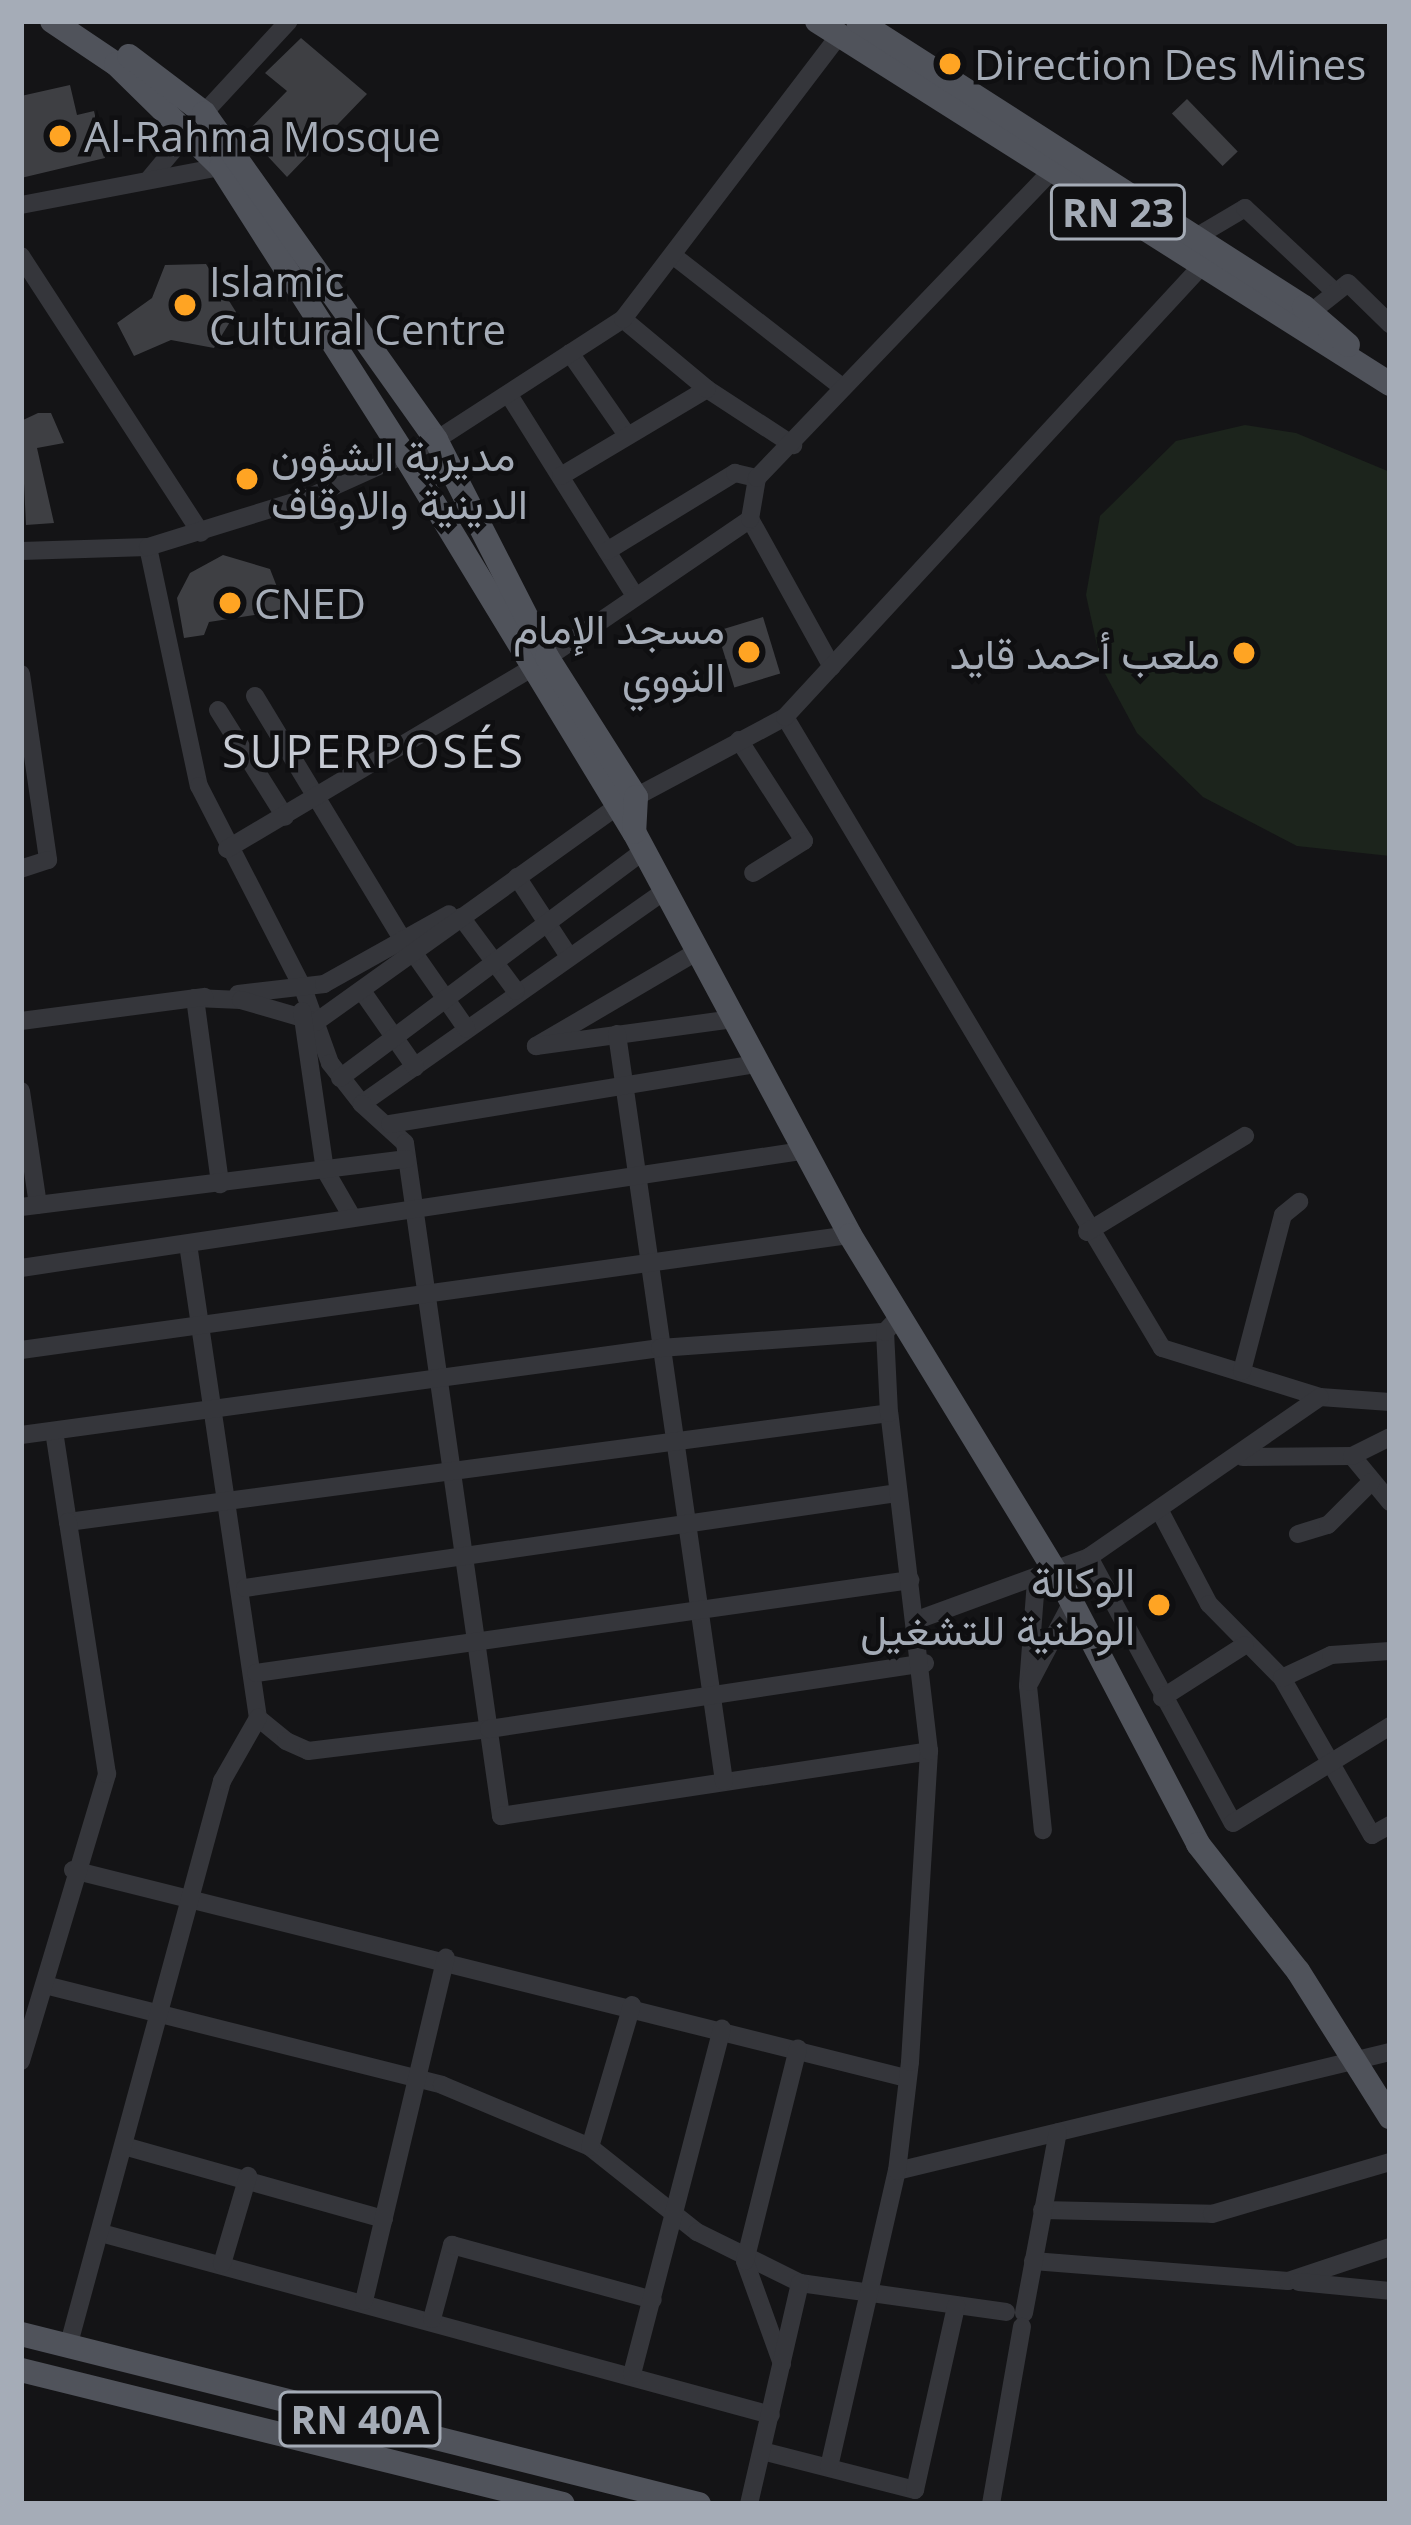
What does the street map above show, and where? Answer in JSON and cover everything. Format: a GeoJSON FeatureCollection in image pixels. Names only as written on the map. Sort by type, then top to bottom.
{"type":"FeatureCollection","features":[{"type":"Feature","properties":{"kind":"main road"},"geometry":{"type":"LineString","coordinates":[[52,21],[197,121],[220,167],[624,803],[638,842],[893,1323],[1046,1576],[1072,1602],[1198,1844],[1355,2054],[1390,2117]]}},
{"type":"Feature","properties":{"kind":"main road"},"geometry":{"type":"LineString","coordinates":[[76,21],[197,121],[436,440],[538,663]]}},
{"type":"Feature","properties":{"kind":"main road","name":"RN 23"},"geometry":{"type":"LineString","coordinates":[[846,26],[1204,253],[1390,383]]}},
{"type":"Feature","properties":{"kind":"main road","name":"RN 23"},"geometry":{"type":"LineString","coordinates":[[1204,253],[1310,313],[1390,383]]}},
{"type":"Feature","properties":{"kind":"main road","name":"RN 40A"},"geometry":{"type":"LineString","coordinates":[[21,2333],[699,2504]]}},
{"type":"Feature","properties":{"kind":"main road","name":"RN 40A"},"geometry":{"type":"LineString","coordinates":[[21,2370],[563,2504]]}},
{"type":"Feature","properties":{"kind":"street"},"geometry":{"type":"LineString","coordinates":[[150,178],[290,21]]}},
{"type":"Feature","properties":{"kind":"street"},"geometry":{"type":"LineString","coordinates":[[21,551],[148,547],[201,532],[407,459],[509,395],[623,319],[675,257],[846,26]]}},
{"type":"Feature","properties":{"kind":"street"},"geometry":{"type":"LineString","coordinates":[[832,667],[750,519],[757,478],[1061,161]]}},
{"type":"Feature","properties":{"kind":"street"},"geometry":{"type":"LineString","coordinates":[[21,205],[220,167]]}},
{"type":"Feature","properties":{"kind":"street"},"geometry":{"type":"LineString","coordinates":[[21,1021],[303,988],[408,946],[461,917],[624,803],[785,717],[1245,208],[1333,290]]}},
{"type":"Feature","properties":{"kind":"street"},"geometry":{"type":"LineString","coordinates":[[21,256],[201,532]]}},
{"type":"Feature","properties":{"kind":"street"},"geometry":{"type":"LineString","coordinates":[[675,257],[843,388]]}},
{"type":"Feature","properties":{"kind":"street"},"geometry":{"type":"LineString","coordinates":[[1310,313],[1333,290],[1348,283],[1390,324]]}},
{"type":"Feature","properties":{"kind":"street"},"geometry":{"type":"LineString","coordinates":[[623,319],[707,389],[793,445]]}},
{"type":"Feature","properties":{"kind":"street"},"geometry":{"type":"LineString","coordinates":[[570,353],[627,435]]}},
{"type":"Feature","properties":{"kind":"street"},"geometry":{"type":"LineString","coordinates":[[561,476],[707,389]]}},
{"type":"Feature","properties":{"kind":"street"},"geometry":{"type":"LineString","coordinates":[[509,395],[635,596]]}},
{"type":"Feature","properties":{"kind":"street"},"geometry":{"type":"LineString","coordinates":[[607,551],[735,473],[757,478]]}},
{"type":"Feature","properties":{"kind":"street"},"geometry":{"type":"LineString","coordinates":[[227,849],[538,663],[750,519]]}},
{"type":"Feature","properties":{"kind":"street"},"geometry":{"type":"LineString","coordinates":[[148,547],[181,733],[227,849],[303,988],[325,1170],[352,1217]]}},
{"type":"Feature","properties":{"kind":"street"},"geometry":{"type":"LineString","coordinates":[[21,869],[48,860],[22,686]]}},
{"type":"Feature","properties":{"kind":"street"},"geometry":{"type":"LineString","coordinates":[[255,696],[314,799],[466,1028]]}},
{"type":"Feature","properties":{"kind":"street"},"geometry":{"type":"LineString","coordinates":[[218,710],[285,817]]}},
{"type":"Feature","properties":{"kind":"street"},"geometry":{"type":"LineString","coordinates":[[785,717],[949,980],[1087,1232],[1162,1348],[1320,1397],[1390,1402]]}},
{"type":"Feature","properties":{"kind":"street"},"geometry":{"type":"LineString","coordinates":[[739,740],[804,841],[753,873]]}},
{"type":"Feature","properties":{"kind":"street"},"geometry":{"type":"LineString","coordinates":[[340,1078],[547,924],[638,842]]}},
{"type":"Feature","properties":{"kind":"street"},"geometry":{"type":"LineString","coordinates":[[195,998],[241,1000],[309,1020],[362,991],[408,946],[517,877]]}},
{"type":"Feature","properties":{"kind":"street"},"geometry":{"type":"LineString","coordinates":[[517,877],[568,956]]}},
{"type":"Feature","properties":{"kind":"street"},"geometry":{"type":"LineString","coordinates":[[362,1104],[516,991],[666,890]]}},
{"type":"Feature","properties":{"kind":"street"},"geometry":{"type":"LineString","coordinates":[[461,917],[516,991]]}},
{"type":"Feature","properties":{"kind":"street"},"geometry":{"type":"LineString","coordinates":[[698,951],[536,1046],[733,1019]]}},
{"type":"Feature","properties":{"kind":"street"},"geometry":{"type":"LineString","coordinates":[[362,991],[415,1067]]}},
{"type":"Feature","properties":{"kind":"street"},"geometry":{"type":"LineString","coordinates":[[195,998],[220,1184]]}},
{"type":"Feature","properties":{"kind":"street"},"geometry":{"type":"LineString","coordinates":[[309,1020],[340,1078],[362,1104],[390,1124],[407,1159],[501,1816],[929,1751]]}},
{"type":"Feature","properties":{"kind":"street"},"geometry":{"type":"LineString","coordinates":[[617,1034],[724,1781]]}},
{"type":"Feature","properties":{"kind":"street"},"geometry":{"type":"LineString","coordinates":[[390,1124],[622,1090],[755,1064]]}},
{"type":"Feature","properties":{"kind":"street"},"geometry":{"type":"LineString","coordinates":[[21,1091],[29,1206],[407,1159]]}},
{"type":"Feature","properties":{"kind":"street"},"geometry":{"type":"LineString","coordinates":[[1087,1232],[1245,1136]]}},
{"type":"Feature","properties":{"kind":"street"},"geometry":{"type":"LineString","coordinates":[[21,1268],[802,1151]]}},
{"type":"Feature","properties":{"kind":"street"},"geometry":{"type":"LineString","coordinates":[[1241,1371],[1283,1215],[1299,1202]]}},
{"type":"Feature","properties":{"kind":"street"},"geometry":{"type":"LineString","coordinates":[[21,1351],[647,1258],[850,1235]]}},
{"type":"Feature","properties":{"kind":"street"},"geometry":{"type":"LineString","coordinates":[[68,2347],[222,1780],[258,1718],[245,1588],[188,1244]]}},
{"type":"Feature","properties":{"kind":"street"},"geometry":{"type":"LineString","coordinates":[[21,1436],[660,1348],[893,1323],[889,1413],[925,1664],[929,1751],[898,2171],[829,2467]]}},
{"type":"Feature","properties":{"kind":"street"},"geometry":{"type":"LineString","coordinates":[[917,1620],[1089,1557],[1162,1515],[1320,1397]]}},
{"type":"Feature","properties":{"kind":"street"},"geometry":{"type":"LineString","coordinates":[[68,1522],[227,1497],[889,1413]]}},
{"type":"Feature","properties":{"kind":"street"},"geometry":{"type":"LineString","coordinates":[[21,2061],[108,1753],[54,1431]]}},
{"type":"Feature","properties":{"kind":"street"},"geometry":{"type":"LineString","coordinates":[[1243,1457],[1352,1456],[1390,1437]]}},
{"type":"Feature","properties":{"kind":"street"},"geometry":{"type":"LineString","coordinates":[[1352,1456],[1390,1502]]}},
{"type":"Feature","properties":{"kind":"street"},"geometry":{"type":"LineString","coordinates":[[1298,1534],[1328,1525],[1371,1483]]}},
{"type":"Feature","properties":{"kind":"street"},"geometry":{"type":"LineString","coordinates":[[245,1588],[898,1493]]}},
{"type":"Feature","properties":{"kind":"street"},"geometry":{"type":"LineString","coordinates":[[1162,1515],[1209,1604],[1282,1678],[1372,1835],[1390,1825]]}},
{"type":"Feature","properties":{"kind":"street"},"geometry":{"type":"LineString","coordinates":[[1089,1557],[1162,1699],[1234,1823],[1390,1726]]}},
{"type":"Feature","properties":{"kind":"street"},"geometry":{"type":"LineString","coordinates":[[1043,1830],[1028,1686],[1046,1576]]}},
{"type":"Feature","properties":{"kind":"street"},"geometry":{"type":"LineString","coordinates":[[256,1673],[910,1580]]}},
{"type":"Feature","properties":{"kind":"street"},"geometry":{"type":"LineString","coordinates":[[1028,1686],[1072,1602]]}},
{"type":"Feature","properties":{"kind":"street"},"geometry":{"type":"LineString","coordinates":[[1162,1699],[1245,1645]]}},
{"type":"Feature","properties":{"kind":"street"},"geometry":{"type":"LineString","coordinates":[[1282,1678],[1331,1655],[1390,1652]]}},
{"type":"Feature","properties":{"kind":"street"},"geometry":{"type":"LineString","coordinates":[[258,1718],[308,1751],[925,1664]]}},
{"type":"Feature","properties":{"kind":"street"},"geometry":{"type":"LineString","coordinates":[[1156,1766],[1190,1748]]}},
{"type":"Feature","properties":{"kind":"street"},"geometry":{"type":"LineString","coordinates":[[74,1870],[191,1894],[902,2077]]}},
{"type":"Feature","properties":{"kind":"street"},"geometry":{"type":"LineString","coordinates":[[364,2301],[446,1958]]}},
{"type":"Feature","properties":{"kind":"street"},"geometry":{"type":"LineString","coordinates":[[45,1985],[420,2078],[590,2147],[745,2261],[800,2283],[868,2298],[1017,2317]]}},
{"type":"Feature","properties":{"kind":"street"},"geometry":{"type":"LineString","coordinates":[[590,2147],[632,2006]]}},
{"type":"Feature","properties":{"kind":"street"},"geometry":{"type":"LineString","coordinates":[[632,2374],[722,2029]]}},
{"type":"Feature","properties":{"kind":"street"},"geometry":{"type":"LineString","coordinates":[[782,2364],[745,2261],[798,2048]]}},
{"type":"Feature","properties":{"kind":"street"},"geometry":{"type":"LineString","coordinates":[[898,2171],[1355,2054],[1390,2051]]}},
{"type":"Feature","properties":{"kind":"street"},"geometry":{"type":"LineString","coordinates":[[992,2504],[1017,2317],[1034,2261],[1058,2132]]}},
{"type":"Feature","properties":{"kind":"street"},"geometry":{"type":"LineString","coordinates":[[124,2146],[248,2176],[384,2219]]}},
{"type":"Feature","properties":{"kind":"street"},"geometry":{"type":"LineString","coordinates":[[1042,2210],[1212,2214],[1390,2162]]}},
{"type":"Feature","properties":{"kind":"street"},"geometry":{"type":"LineString","coordinates":[[222,2264],[248,2176]]}},
{"type":"Feature","properties":{"kind":"street"},"geometry":{"type":"LineString","coordinates":[[101,2233],[432,2319],[771,2415]]}},
{"type":"Feature","properties":{"kind":"street"},"geometry":{"type":"LineString","coordinates":[[432,2319],[452,2245],[653,2300]]}},
{"type":"Feature","properties":{"kind":"street"},"geometry":{"type":"LineString","coordinates":[[1288,2281],[1390,2247]]}},
{"type":"Feature","properties":{"kind":"street"},"geometry":{"type":"LineString","coordinates":[[1034,2261],[1390,2290]]}},
{"type":"Feature","properties":{"kind":"street"},"geometry":{"type":"LineString","coordinates":[[749,2504],[800,2283]]}},
{"type":"Feature","properties":{"kind":"street"},"geometry":{"type":"LineString","coordinates":[[762,2451],[915,2489],[956,2306]]}},
{"type":"Feature","properties":{"kind":"shaded area","name":"ملعب أحمد قايد"},"geometry":{"type":"Polygon","coordinates":[[[1245,425],[1296,433],[1390,472],[1390,856],[1297,846],[1203,797],[1137,733],[1102,668],[1086,595],[1100,516],[1176,441],[1245,425]]]}},
{"type":"Feature","properties":{"kind":"building"},"geometry":{"type":"Polygon","coordinates":[[[301,38],[367,94],[287,177],[246,133],[287,91],[265,73],[301,38]]]}},
{"type":"Feature","properties":{"kind":"building","name":"Al-Rahma Mosque"},"geometry":{"type":"Polygon","coordinates":[[[70,85],[77,115],[94,111],[105,158],[21,178],[21,96],[70,85]]]}},
{"type":"Feature","properties":{"kind":"building"},"geometry":{"type":"Polygon","coordinates":[[[1187,99],[1238,152],[1223,166],[1172,114],[1187,99]]]}},
{"type":"Feature","properties":{"kind":"building","name":"Islamic Cultural Centre"},"geometry":{"type":"Polygon","coordinates":[[[206,264],[236,312],[214,348],[171,340],[134,356],[117,323],[152,298],[165,265],[206,264]]]}},
{"type":"Feature","properties":{"kind":"building"},"geometry":{"type":"Polygon","coordinates":[[[51,413],[64,443],[37,448],[54,523],[26,525],[21,421],[51,413]]]}},
{"type":"Feature","properties":{"kind":"building","name":"CNED"},"geometry":{"type":"Polygon","coordinates":[[[223,555],[270,569],[286,610],[209,622],[204,635],[184,638],[177,598],[190,573],[223,555]]]}},
{"type":"Feature","properties":{"kind":"building","name":"مسجد الإمام النووي"},"geometry":{"type":"Polygon","coordinates":[[[763,617],[780,673],[734,687],[717,631],[763,617]]]}},
{"type":"Feature","properties":{"kind":"place","name":"Direction Des Mines"},"geometry":{"type":"Point","coordinates":[950,64]}},
{"type":"Feature","properties":{"kind":"place","name":"Al-Rahma Mosque"},"geometry":{"type":"Point","coordinates":[60,136]}},
{"type":"Feature","properties":{"kind":"place","name":"Islamic Cultural Centre"},"geometry":{"type":"Point","coordinates":[185,305]}},
{"type":"Feature","properties":{"kind":"place","name":"مديرية الشؤون الدينية والاوقاف"},"geometry":{"type":"Point","coordinates":[247,479]}},
{"type":"Feature","properties":{"kind":"place","name":"CNED"},"geometry":{"type":"Point","coordinates":[230,603]}},
{"type":"Feature","properties":{"kind":"place","name":"مسجد الإمام النووي"},"geometry":{"type":"Point","coordinates":[749,652]}},
{"type":"Feature","properties":{"kind":"place","name":"ملعب أحمد قايد"},"geometry":{"type":"Point","coordinates":[1244,653]}},
{"type":"Feature","properties":{"kind":"place","name":"الوكالة الوطنية للتشغيل"},"geometry":{"type":"Point","coordinates":[1159,1605]}},
{"type":"Feature","properties":{"kind":"district","name":"SUPERPOSÉS"},"geometry":{"type":"Point","coordinates":[374,751]}}]}
